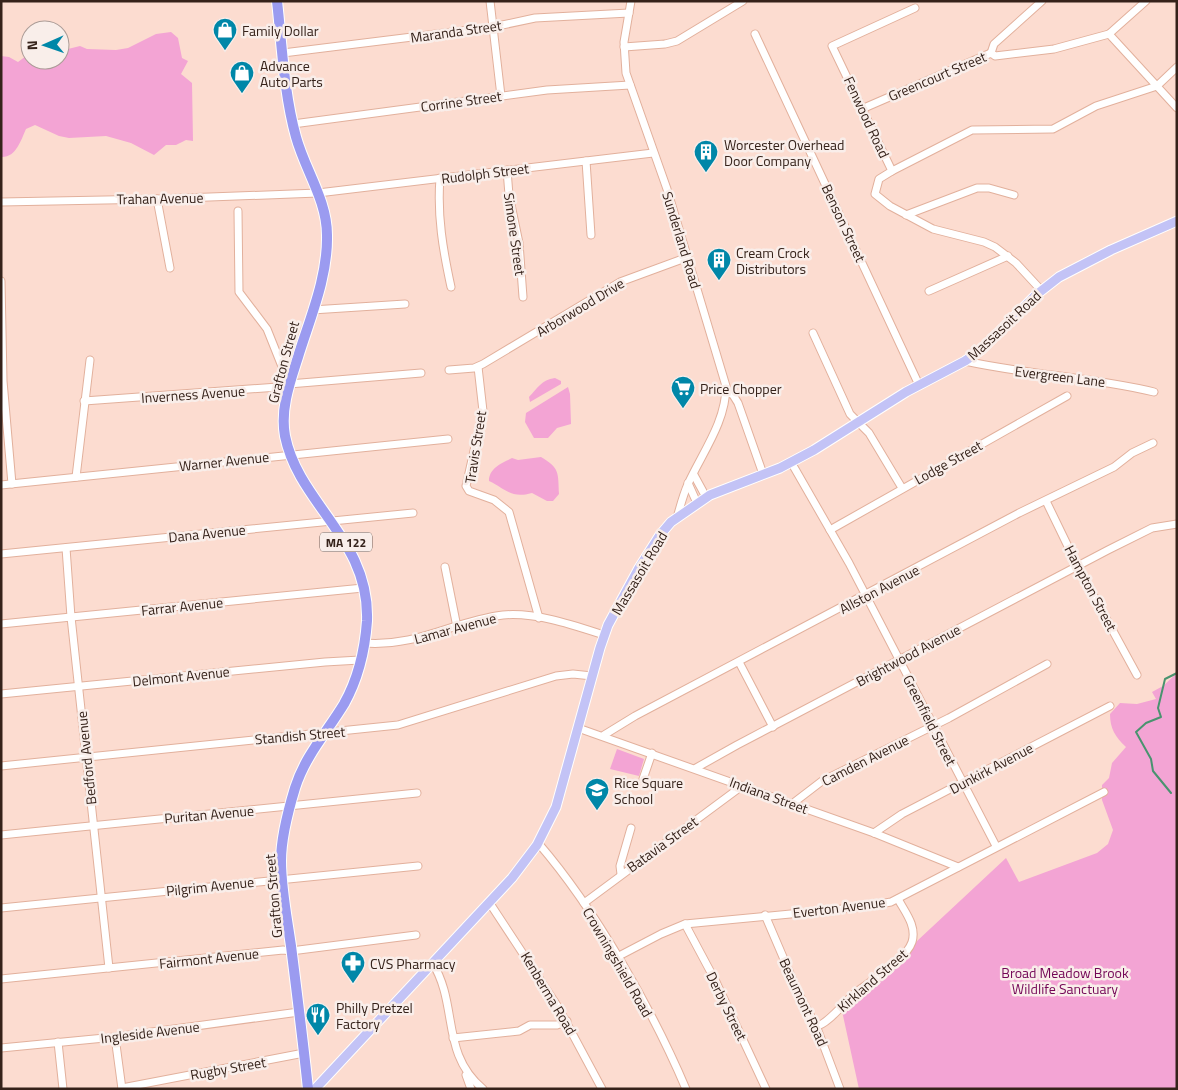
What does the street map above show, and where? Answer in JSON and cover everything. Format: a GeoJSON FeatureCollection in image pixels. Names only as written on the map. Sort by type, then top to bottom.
{"type":"FeatureCollection","features":[{"type":"Feature","properties":{"kind":"highway","name":"Grafton Street"},"geometry":{"type":"LineString","coordinates":[[277,1],[293,124],[301,151],[318,193],[327,225],[327,244],[323,274],[289,384],[284,423],[290,454],[300,474],[351,552],[363,588],[366,616],[364,643],[348,696],[302,769],[290,806],[282,849],[283,878],[291,952],[308,1089]]}},
{"type":"Feature","properties":{"kind":"main road","name":"Massasoit Road"},"geometry":{"type":"LineString","coordinates":[[315,1089],[512,878],[538,844],[560,796],[604,635],[644,558],[665,529],[697,503],[792,462],[919,384],[965,361],[981,350],[1041,290],[1080,265],[1177,221]]}},
{"type":"Feature","properties":{"kind":"street"},"geometry":{"type":"LineString","coordinates":[[490,1],[501,96]]}},
{"type":"Feature","properties":{"kind":"street","name":"Sunderland Road"},"geometry":{"type":"LineString","coordinates":[[631,1],[624,47],[630,84],[688,257],[722,367],[726,391],[719,420],[694,475],[688,483],[677,518]]}},
{"type":"Feature","properties":{"kind":"street"},"geometry":{"type":"LineString","coordinates":[[624,47],[665,44],[678,40],[743,1]]}},
{"type":"Feature","properties":{"kind":"street"},"geometry":{"type":"LineString","coordinates":[[991,52],[994,44],[1042,1]]}},
{"type":"Feature","properties":{"kind":"street","name":"Greencourt Street"},"geometry":{"type":"LineString","coordinates":[[864,108],[991,52],[995,56],[1036,52],[1109,34],[1146,1]]}},
{"type":"Feature","properties":{"kind":"street","name":"Fenwood Road"},"geometry":{"type":"LineString","coordinates":[[915,8],[832,46],[864,108],[892,171],[879,178],[875,194],[884,202],[906,215],[938,231],[989,244],[1008,256],[1041,290]]}},
{"type":"Feature","properties":{"kind":"street","name":"Maranda Street"},"geometry":{"type":"LineString","coordinates":[[283,53],[493,27],[535,18],[629,13]]}},
{"type":"Feature","properties":{"kind":"street","name":"Benson Street"},"geometry":{"type":"LineString","coordinates":[[755,34],[919,384]]}},
{"type":"Feature","properties":{"kind":"street"},"geometry":{"type":"LineString","coordinates":[[1109,34],[1177,108]]}},
{"type":"Feature","properties":{"kind":"street"},"geometry":{"type":"LineString","coordinates":[[892,171],[969,131],[983,128],[1049,130],[1096,106],[1157,86],[1177,67]]}},
{"type":"Feature","properties":{"kind":"street","name":"Corrine Street"},"geometry":{"type":"LineString","coordinates":[[293,124],[501,96],[630,84]]}},
{"type":"Feature","properties":{"kind":"street","name":"Rudolph Street"},"geometry":{"type":"LineString","coordinates":[[318,193],[653,153]]}},
{"type":"Feature","properties":{"kind":"street"},"geometry":{"type":"LineString","coordinates":[[586,161],[591,235]]}},
{"type":"Feature","properties":{"kind":"street","name":"Simone Street"},"geometry":{"type":"LineString","coordinates":[[507,170],[509,195],[519,243],[523,297]]}},
{"type":"Feature","properties":{"kind":"street"},"geometry":{"type":"LineString","coordinates":[[440,178],[438,206],[440,231],[451,287]]}},
{"type":"Feature","properties":{"kind":"street"},"geometry":{"type":"LineString","coordinates":[[906,215],[976,188],[989,188],[1014,195]]}},
{"type":"Feature","properties":{"kind":"street","name":"Trahan Avenue"},"geometry":{"type":"LineString","coordinates":[[1,202],[318,193]]}},
{"type":"Feature","properties":{"kind":"street"},"geometry":{"type":"LineString","coordinates":[[157,199],[170,268]]}},
{"type":"Feature","properties":{"kind":"street"},"geometry":{"type":"LineString","coordinates":[[238,211],[239,292],[267,329],[289,384]]}},
{"type":"Feature","properties":{"kind":"street"},"geometry":{"type":"LineString","coordinates":[[929,290],[1008,256]]}},
{"type":"Feature","properties":{"kind":"street","name":"Arborwood Drive"},"geometry":{"type":"LineString","coordinates":[[478,367],[620,282],[688,257]]}},
{"type":"Feature","properties":{"kind":"street"},"geometry":{"type":"LineString","coordinates":[[1,282],[2,381],[12,484]]}},
{"type":"Feature","properties":{"kind":"street"},"geometry":{"type":"LineString","coordinates":[[312,310],[405,304]]}},
{"type":"Feature","properties":{"kind":"street"},"geometry":{"type":"LineString","coordinates":[[813,333],[850,414],[869,433],[902,488]]}},
{"type":"Feature","properties":{"kind":"street"},"geometry":{"type":"LineString","coordinates":[[76,477],[90,360]]}},
{"type":"Feature","properties":{"kind":"street","name":"Evergreen Lane"},"geometry":{"type":"LineString","coordinates":[[965,361],[1010,370],[1118,384],[1154,392]]}},
{"type":"Feature","properties":{"kind":"street"},"geometry":{"type":"LineString","coordinates":[[449,370],[478,367]]}},
{"type":"Feature","properties":{"kind":"street","name":"Travis Street"},"geometry":{"type":"LineString","coordinates":[[478,367],[483,411],[466,486],[469,491],[494,500],[509,512],[539,618]]}},
{"type":"Feature","properties":{"kind":"street","name":"Inverness Avenue"},"geometry":{"type":"LineString","coordinates":[[84,401],[160,397],[421,373]]}},
{"type":"Feature","properties":{"kind":"street"},"geometry":{"type":"LineString","coordinates":[[726,391],[733,395],[738,403],[763,474]]}},
{"type":"Feature","properties":{"kind":"street","name":"Lodge Street"},"geometry":{"type":"LineString","coordinates":[[830,530],[1067,396]]}},
{"type":"Feature","properties":{"kind":"street","name":"Warner Avenue"},"geometry":{"type":"LineString","coordinates":[[1,485],[448,439]]}},
{"type":"Feature","properties":{"kind":"street","name":"Allston Avenue"},"geometry":{"type":"LineString","coordinates":[[604,735],[645,710],[1020,513],[1114,468],[1132,453],[1153,443]]}},
{"type":"Feature","properties":{"kind":"street","name":"Greenfield Street"},"geometry":{"type":"LineString","coordinates":[[792,462],[830,530],[996,846]]}},
{"type":"Feature","properties":{"kind":"street"},"geometry":{"type":"LineString","coordinates":[[694,475],[706,498]]}},
{"type":"Feature","properties":{"kind":"street"},"geometry":{"type":"LineString","coordinates":[[688,483],[697,503]]}},
{"type":"Feature","properties":{"kind":"street","name":"Hampton Street"},"geometry":{"type":"LineString","coordinates":[[1046,501],[1078,567],[1137,675]]}},
{"type":"Feature","properties":{"kind":"street","name":"Dana Avenue"},"geometry":{"type":"LineString","coordinates":[[1,554],[413,513]]}},
{"type":"Feature","properties":{"kind":"street","name":"Brightwood Avenue"},"geometry":{"type":"LineString","coordinates":[[696,768],[1120,544],[1152,528],[1177,524]]}},
{"type":"Feature","properties":{"kind":"street","name":"Bedford Avenue"},"geometry":{"type":"LineString","coordinates":[[66,548],[71,617],[109,968]]}},
{"type":"Feature","properties":{"kind":"street"},"geometry":{"type":"LineString","coordinates":[[445,567],[457,627]]}},
{"type":"Feature","properties":{"kind":"street","name":"Farrar Avenue"},"geometry":{"type":"LineString","coordinates":[[1,624],[363,588]]}},
{"type":"Feature","properties":{"kind":"street","name":"Lamar Avenue"},"geometry":{"type":"LineString","coordinates":[[364,643],[396,644],[500,616],[520,615],[604,635]]}},
{"type":"Feature","properties":{"kind":"street","name":"Delmont Avenue"},"geometry":{"type":"LineString","coordinates":[[1,694],[360,660]]}},
{"type":"Feature","properties":{"kind":"street"},"geometry":{"type":"LineString","coordinates":[[739,662],[773,727]]}},
{"type":"Feature","properties":{"kind":"street","name":"Camden Avenue"},"geometry":{"type":"LineString","coordinates":[[792,804],[822,781],[934,726],[1047,664]]}},
{"type":"Feature","properties":{"kind":"street","name":"Standish Street"},"geometry":{"type":"LineString","coordinates":[[1,766],[398,725],[556,676],[573,674],[592,676]]}},
{"type":"Feature","properties":{"kind":"street","name":"Dunkirk Avenue"},"geometry":{"type":"LineString","coordinates":[[874,833],[897,817],[1110,706]]}},
{"type":"Feature","properties":{"kind":"street","name":"Indiana Street"},"geometry":{"type":"LineString","coordinates":[[578,728],[604,735],[874,833],[958,867]]}},
{"type":"Feature","properties":{"kind":"street"},"geometry":{"type":"LineString","coordinates":[[643,779],[652,753]]}},
{"type":"Feature","properties":{"kind":"street","name":"Batavia Street"},"geometry":{"type":"LineString","coordinates":[[584,903],[742,786]]}},
{"type":"Feature","properties":{"kind":"street","name":"Everton Avenue"},"geometry":{"type":"LineString","coordinates":[[617,957],[685,924],[863,907],[898,899],[996,846],[1104,792]]}},
{"type":"Feature","properties":{"kind":"street","name":"Puritan Avenue"},"geometry":{"type":"LineString","coordinates":[[1,835],[417,793]]}},
{"type":"Feature","properties":{"kind":"street"},"geometry":{"type":"LineString","coordinates":[[621,874],[620,866],[631,828]]}},
{"type":"Feature","properties":{"kind":"street","name":"Crowningshield Road"},"geometry":{"type":"LineString","coordinates":[[538,844],[584,903],[617,957],[645,1006],[686,1089]]}},
{"type":"Feature","properties":{"kind":"street","name":"Pilgrim Avenue"},"geometry":{"type":"LineString","coordinates":[[1,908],[283,878],[418,866]]}},
{"type":"Feature","properties":{"kind":"street","name":"Kirkland Street"},"geometry":{"type":"LineString","coordinates":[[816,1026],[824,1023],[840,1007],[898,960],[909,947],[913,929],[898,899]]}},
{"type":"Feature","properties":{"kind":"street","name":"Kenberma Road"},"geometry":{"type":"LineString","coordinates":[[489,902],[533,965],[567,1021],[602,1089]]}},
{"type":"Feature","properties":{"kind":"street","name":"Beaumont Road"},"geometry":{"type":"LineString","coordinates":[[765,915],[798,992],[816,1026],[840,1089]]}},
{"type":"Feature","properties":{"kind":"street","name":"Derby Street"},"geometry":{"type":"LineString","coordinates":[[685,924],[720,991],[766,1089]]}},
{"type":"Feature","properties":{"kind":"street","name":"Fairmont Avenue"},"geometry":{"type":"LineString","coordinates":[[1,979],[283,950],[291,952],[416,935]]}},
{"type":"Feature","properties":{"kind":"street"},"geometry":{"type":"LineString","coordinates":[[432,962],[443,986],[453,1038],[471,1089]]}},
{"type":"Feature","properties":{"kind":"street","name":"Ingleside Avenue"},"geometry":{"type":"LineString","coordinates":[[1,1048],[115,1037],[299,1012]]}},
{"type":"Feature","properties":{"kind":"street"},"geometry":{"type":"LineString","coordinates":[[453,1038],[519,1031],[530,1025],[557,1025],[567,1021]]}},
{"type":"Feature","properties":{"kind":"street"},"geometry":{"type":"LineString","coordinates":[[115,1037],[122,1088]]}},
{"type":"Feature","properties":{"kind":"street"},"geometry":{"type":"LineString","coordinates":[[58,1042],[63,1089]]}},
{"type":"Feature","properties":{"kind":"street","name":"Rugby Street"},"geometry":{"type":"LineString","coordinates":[[122,1088],[304,1054]]}},
{"type":"Feature","properties":{"kind":"street"},"geometry":{"type":"LineString","coordinates":[[464,1070],[483,1089]]}},
{"type":"Feature","properties":{"kind":"green space"},"geometry":{"type":"Polygon","coordinates":[[[171,32],[178,38],[182,58],[188,61],[181,74],[192,83],[193,141],[186,140],[176,145],[166,145],[154,155],[131,143],[106,136],[69,138],[59,136],[35,125],[26,129],[20,143],[11,155],[1,157],[1,56],[9,57],[18,62],[20,60],[20,70],[70,70],[70,48],[80,46],[87,49],[116,50],[128,48],[156,34],[171,32]]]}},
{"type":"Feature","properties":{"kind":"green space"},"geometry":{"type":"Polygon","coordinates":[[[555,378],[561,381],[561,384],[530,402],[529,397],[540,385],[555,378]]]}},
{"type":"Feature","properties":{"kind":"green space"},"geometry":{"type":"Polygon","coordinates":[[[568,387],[571,424],[557,428],[548,438],[534,438],[525,422],[526,413],[568,387]]]}},
{"type":"Feature","properties":{"kind":"green space"},"geometry":{"type":"Polygon","coordinates":[[[541,457],[552,464],[557,472],[559,494],[553,501],[547,501],[532,493],[525,495],[514,494],[489,481],[494,469],[512,458],[518,460],[541,457]]]}},
{"type":"Feature","properties":{"kind":"green space","name":"Broad Meadow Brook Wildlife Sanctuary"},"geometry":{"type":"Polygon","coordinates":[[[1177,673],[1177,1089],[859,1089],[842,1011],[1006,858],[1019,882],[1097,853],[1108,844],[1113,830],[1102,800],[1102,785],[1109,778],[1112,763],[1126,747],[1114,732],[1110,714],[1120,703],[1137,704],[1156,699],[1152,692],[1163,686],[1177,673]]]}},
{"type":"Feature","properties":{"kind":"green space"},"geometry":{"type":"Polygon","coordinates":[[[617,749],[644,759],[639,776],[610,769],[617,749]]]}},
{"type":"Feature","properties":{"kind":"waterway"},"geometry":{"type":"LineString","coordinates":[[1171,793],[1153,771],[1151,759],[1136,732],[1146,723],[1161,717],[1158,708],[1165,679],[1177,673]]}},
{"type":"Feature","properties":{"kind":"place","name":"Family Dollar"},"geometry":{"type":"Point","coordinates":[225,51]}},
{"type":"Feature","properties":{"kind":"place","name":"Advance Auto Parts"},"geometry":{"type":"Point","coordinates":[242,94]}},
{"type":"Feature","properties":{"kind":"place","name":"Worcester Overhead Door Company"},"geometry":{"type":"Point","coordinates":[706,173]}},
{"type":"Feature","properties":{"kind":"place","name":"Cream Crock Distributors"},"geometry":{"type":"Point","coordinates":[719,281]}},
{"type":"Feature","properties":{"kind":"place","name":"Price Chopper"},"geometry":{"type":"Point","coordinates":[683,409]}},
{"type":"Feature","properties":{"kind":"place","name":"Rice Square School"},"geometry":{"type":"Point","coordinates":[597,811]}},
{"type":"Feature","properties":{"kind":"place","name":"CVS Pharmacy"},"geometry":{"type":"Point","coordinates":[353,984]}},
{"type":"Feature","properties":{"kind":"place","name":"Philly Pretzel Factory"},"geometry":{"type":"Point","coordinates":[318,1036]}}]}
